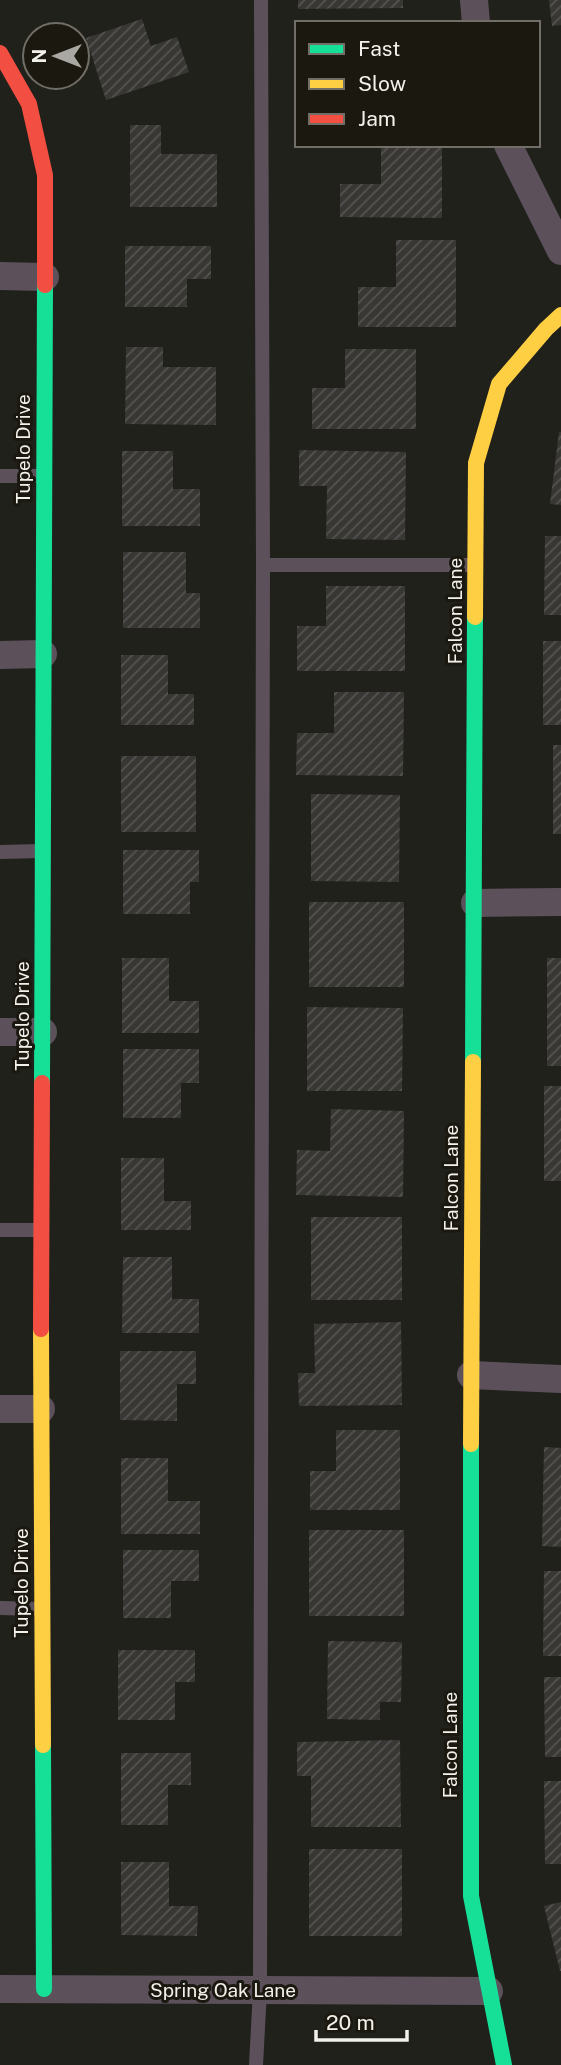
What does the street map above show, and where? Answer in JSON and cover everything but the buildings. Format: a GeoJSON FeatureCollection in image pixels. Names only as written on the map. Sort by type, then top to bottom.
{"type":"FeatureCollection","features":[{"type":"Feature","properties":{"kind":"street"},"geometry":{"type":"LineString","coordinates":[[474,0],[476,21]]}},
{"type":"Feature","properties":{"kind":"street","name":"Tupelo Drive"},"geometry":{"type":"LineString","coordinates":[[0,53],[29,104],[45,174],[41,1409],[44,1989]]}},
{"type":"Feature","properties":{"kind":"street"},"geometry":{"type":"LineString","coordinates":[[509,147],[561,251]]}},
{"type":"Feature","properties":{"kind":"street"},"geometry":{"type":"LineString","coordinates":[[0,276],[45,277]]}},
{"type":"Feature","properties":{"kind":"street","name":"Falcon Lane"},"geometry":{"type":"LineString","coordinates":[[504,2065],[471,1896],[476,463],[499,384],[546,329],[561,316]]}},
{"type":"Feature","properties":{"kind":"street"},"geometry":{"type":"LineString","coordinates":[[0,655],[43,654]]}},
{"type":"Feature","properties":{"kind":"street"},"geometry":{"type":"LineString","coordinates":[[475,903],[561,902]]}},
{"type":"Feature","properties":{"kind":"street"},"geometry":{"type":"LineString","coordinates":[[0,1032],[43,1032]]}},
{"type":"Feature","properties":{"kind":"street"},"geometry":{"type":"LineString","coordinates":[[471,1375],[561,1379]]}},
{"type":"Feature","properties":{"kind":"street"},"geometry":{"type":"LineString","coordinates":[[0,1409],[41,1409]]}},
{"type":"Feature","properties":{"kind":"street","name":"Spring Oak Lane"},"geometry":{"type":"LineString","coordinates":[[0,1989],[489,1991]]}},
{"type":"Feature","properties":{"kind":"lane"},"geometry":{"type":"LineString","coordinates":[[256,2065],[260,1990],[263,565],[261,0]]}},
{"type":"Feature","properties":{"kind":"lane"},"geometry":{"type":"LineString","coordinates":[[0,476],[44,476]]}},
{"type":"Feature","properties":{"kind":"lane"},"geometry":{"type":"LineString","coordinates":[[263,565],[476,565]]}},
{"type":"Feature","properties":{"kind":"lane"},"geometry":{"type":"LineString","coordinates":[[0,852],[43,851]]}},
{"type":"Feature","properties":{"kind":"lane"},"geometry":{"type":"LineString","coordinates":[[0,1230],[42,1230]]}},
{"type":"Feature","properties":{"kind":"lane"},"geometry":{"type":"LineString","coordinates":[[0,1608],[42,1609]]}},
{"type":"Feature","properties":{"kind":"traffic: fast"},"geometry":{"type":"LineString","coordinates":[[42,1083],[45,285]]}},
{"type":"Feature","properties":{"kind":"traffic: fast"},"geometry":{"type":"LineString","coordinates":[[473,1062],[475,617]]}},
{"type":"Feature","properties":{"kind":"traffic: fast"},"geometry":{"type":"LineString","coordinates":[[471,1444],[471,1896],[504,2065]]}},
{"type":"Feature","properties":{"kind":"traffic: fast"},"geometry":{"type":"LineString","coordinates":[[43,1745],[44,1989]]}},
{"type":"Feature","properties":{"kind":"traffic: slow"},"geometry":{"type":"LineString","coordinates":[[475,617],[476,463],[499,384],[561,315]]}},
{"type":"Feature","properties":{"kind":"traffic: slow"},"geometry":{"type":"LineString","coordinates":[[471,1444],[473,1062]]}},
{"type":"Feature","properties":{"kind":"traffic: slow"},"geometry":{"type":"LineString","coordinates":[[41,1329],[43,1745]]}},
{"type":"Feature","properties":{"kind":"traffic: jam"},"geometry":{"type":"LineString","coordinates":[[0,53],[29,104],[45,175],[45,285]]}},
{"type":"Feature","properties":{"kind":"traffic: jam"},"geometry":{"type":"LineString","coordinates":[[41,1329],[42,1083]]}}]}
